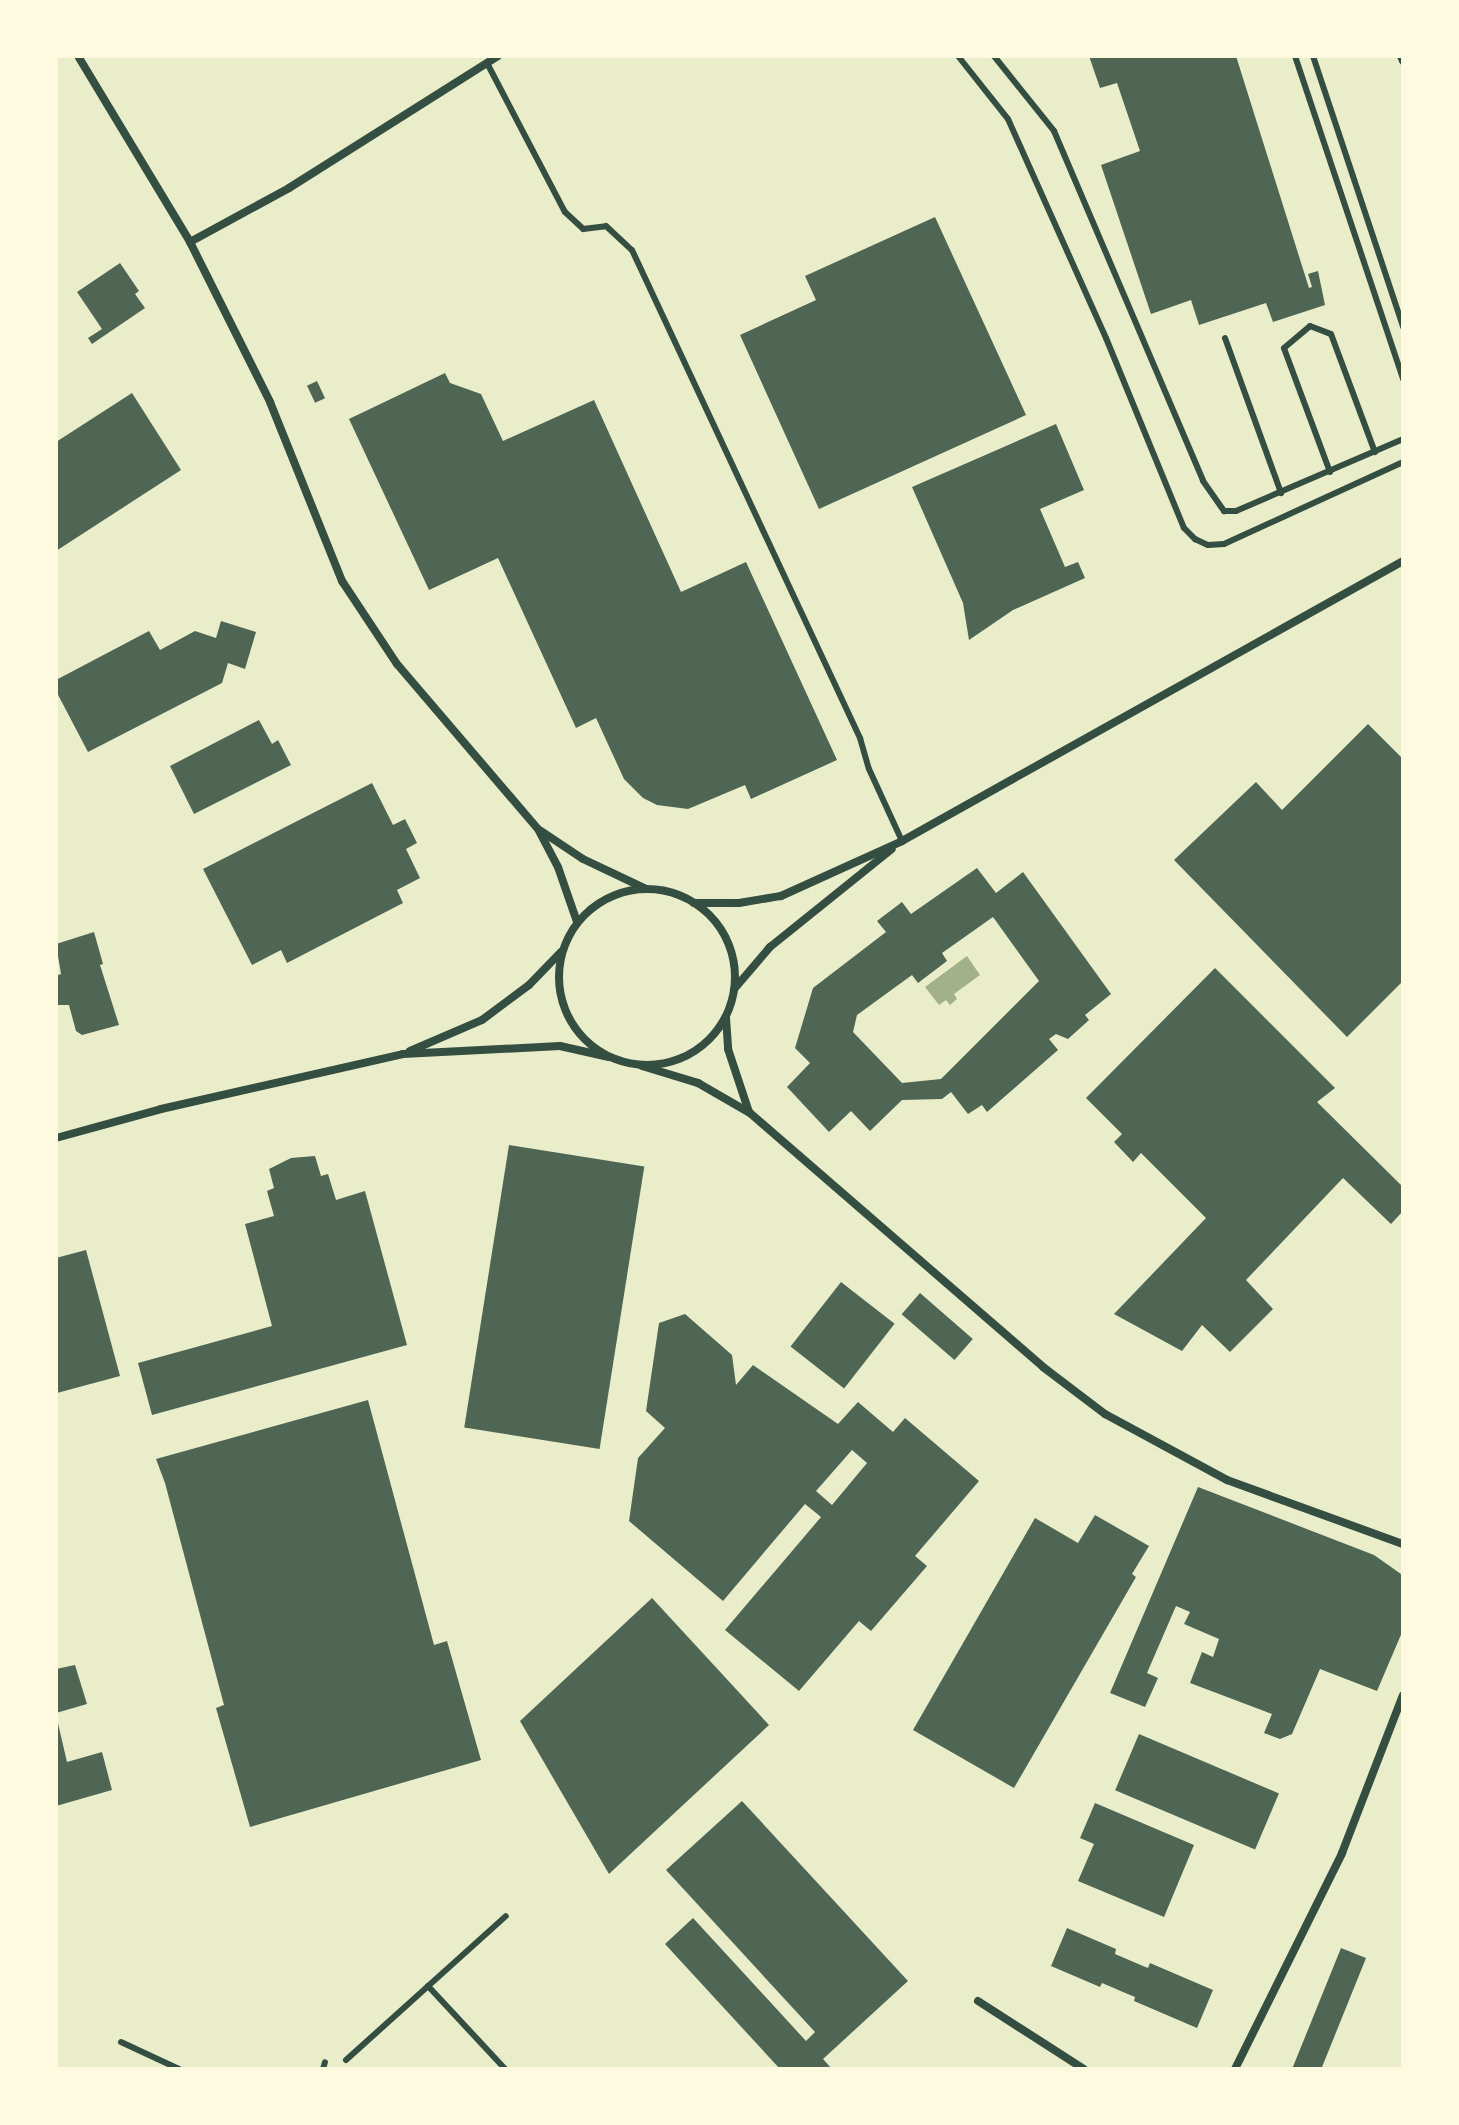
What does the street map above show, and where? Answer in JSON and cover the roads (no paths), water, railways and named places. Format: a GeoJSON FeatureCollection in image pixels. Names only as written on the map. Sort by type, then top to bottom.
{"type":"FeatureCollection","features":[{"type":"Feature","properties":{"kind":"street"},"geometry":{"type":"LineString","coordinates":[[78,56],[190,242],[270,402],[342,581],[397,664],[538,829],[558,867],[577,922]]}},
{"type":"Feature","properties":{"kind":"street"},"geometry":{"type":"LineString","coordinates":[[190,242],[289,188],[498,56]]}},
{"type":"Feature","properties":{"kind":"street"},"geometry":{"type":"LineString","coordinates":[[694,903],[739,903],[781,896],[902,841],[1403,561]]}},
{"type":"Feature","properties":{"kind":"street"},"geometry":{"type":"LineString","coordinates":[[538,829],[583,859],[644,889],[670,892],[694,903],[718,925],[732,955],[735,988],[726,1018],[728,1049],[750,1113]]}},
{"type":"Feature","properties":{"kind":"street"},"geometry":{"type":"LineString","coordinates":[[735,988],[770,947],[902,841]]}},
{"type":"Feature","properties":{"kind":"street"},"geometry":{"type":"LineString","coordinates":[[403,1054],[482,1020],[529,985],[562,952],[577,922],[607,898],[644,889]]}},
{"type":"Feature","properties":{"kind":"street"},"geometry":{"type":"LineString","coordinates":[[562,952],[558,983],[566,1013],[584,1039],[609,1057]]}},
{"type":"Feature","properties":{"kind":"street"},"geometry":{"type":"LineString","coordinates":[[642,1066],[675,1061],[705,1044],[726,1018]]}},
{"type":"Feature","properties":{"kind":"street"},"geometry":{"type":"LineString","coordinates":[[56,1138],[170,1107],[403,1054],[560,1046],[642,1066],[698,1083],[750,1113],[1043,1367],[1105,1414],[1227,1480],[1403,1544]]}},
{"type":"Feature","properties":{"kind":"street"},"geometry":{"type":"LineString","coordinates":[[1235,2069],[1342,1853],[1403,1695]]}},
{"type":"Feature","properties":{"kind":"street"},"geometry":{"type":"LineString","coordinates":[[978,2001],[1084,2069]]}},
{"type":"Feature","properties":{"kind":"lane"},"geometry":{"type":"LineString","coordinates":[[958,56],[1008,119],[1106,338],[1184,528],[1195,539],[1208,545],[1224,544],[1403,462]]}},
{"type":"Feature","properties":{"kind":"lane"},"geometry":{"type":"LineString","coordinates":[[994,56],[1054,131],[1212,498],[1224,511],[1236,511],[1281,493],[1403,439]]}},
{"type":"Feature","properties":{"kind":"lane"},"geometry":{"type":"LineString","coordinates":[[1295,56],[1403,379]]}},
{"type":"Feature","properties":{"kind":"lane"},"geometry":{"type":"LineString","coordinates":[[1313,56],[1403,327]]}},
{"type":"Feature","properties":{"kind":"lane"},"geometry":{"type":"LineString","coordinates":[[487,63],[565,212],[583,229],[606,226],[632,250],[860,738],[869,769],[902,841]]}},
{"type":"Feature","properties":{"kind":"lane"},"geometry":{"type":"LineString","coordinates":[[1330,472],[1284,348],[1310,326],[1331,334],[1375,452]]}},
{"type":"Feature","properties":{"kind":"lane"},"geometry":{"type":"LineString","coordinates":[[1225,338],[1281,493]]}},
{"type":"Feature","properties":{"kind":"lane"},"geometry":{"type":"LineString","coordinates":[[346,2060],[506,1916]]}},
{"type":"Feature","properties":{"kind":"lane"},"geometry":{"type":"LineString","coordinates":[[428,1986],[505,2069]]}},
{"type":"Feature","properties":{"kind":"lane"},"geometry":{"type":"LineString","coordinates":[[121,2042],[179,2069]]}}]}
